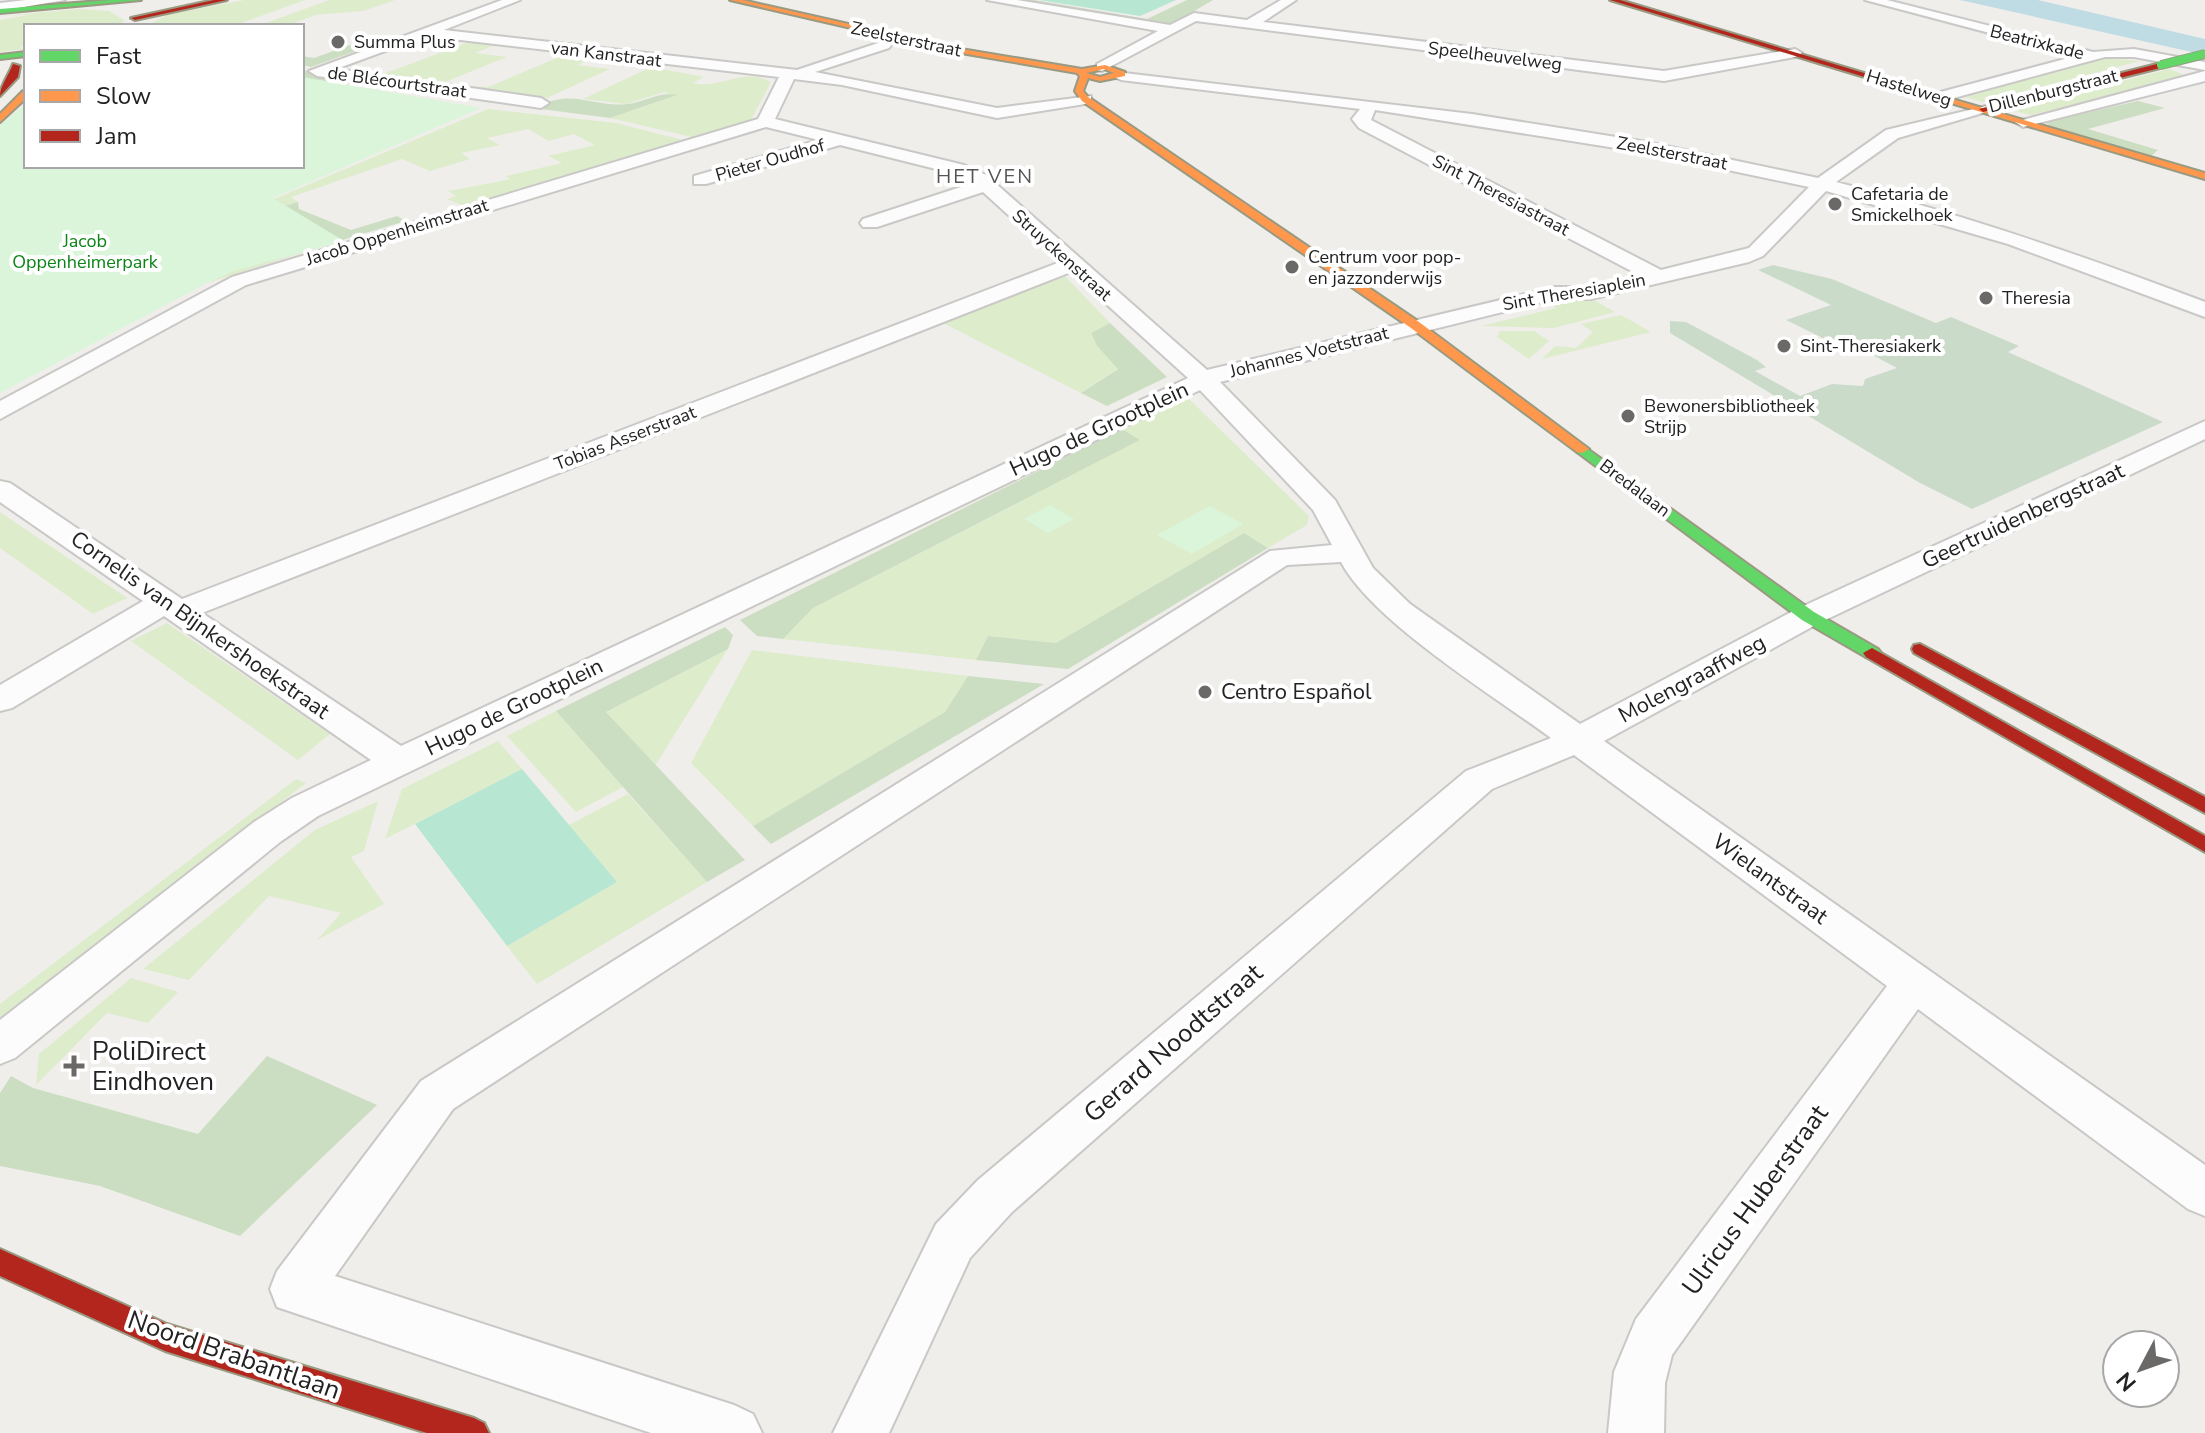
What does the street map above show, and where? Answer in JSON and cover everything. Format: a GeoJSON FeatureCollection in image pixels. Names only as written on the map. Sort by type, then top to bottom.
{"type":"FeatureCollection","features":[{"type":"Feature","properties":{"kind":"main road"},"geometry":{"type":"LineString","coordinates":[[0,11],[140,14],[224,0]]}},
{"type":"Feature","properties":{"kind":"main road","name":"Zeelsterstraat"},"geometry":{"type":"LineString","coordinates":[[733,0],[955,50],[1101,73]]}},
{"type":"Feature","properties":{"kind":"main road","name":"Hastelweg"},"geometry":{"type":"LineString","coordinates":[[1613,0],[2205,176]]}},
{"type":"Feature","properties":{"kind":"main road"},"geometry":{"type":"LineString","coordinates":[[0,11],[65,7],[105,8],[140,14]]}},
{"type":"Feature","properties":{"kind":"main road","name":"Dillenburgstraat"},"geometry":{"type":"LineString","coordinates":[[1980,109],[2205,54]]}},
{"type":"Feature","properties":{"kind":"main road"},"geometry":{"type":"LineString","coordinates":[[0,94],[11,82],[10,60]]}},
{"type":"Feature","properties":{"kind":"main road"},"geometry":{"type":"LineString","coordinates":[[1085,99],[1079,91],[1101,73]]}},
{"type":"Feature","properties":{"kind":"main road"},"geometry":{"type":"LineString","coordinates":[[1101,73],[1097,91],[1108,106],[1174,140],[1302,225]]}},
{"type":"Feature","properties":{"kind":"main road"},"geometry":{"type":"LineString","coordinates":[[0,119],[24,95]]}},
{"type":"Feature","properties":{"kind":"main road","name":"Bredalaan"},"geometry":{"type":"LineString","coordinates":[[1085,99],[1415,325],[1808,616],[2205,845]]}},
{"type":"Feature","properties":{"kind":"main road"},"geometry":{"type":"LineString","coordinates":[[1151,144],[1174,140]]}},
{"type":"Feature","properties":{"kind":"main road"},"geometry":{"type":"LineString","coordinates":[[1418,301],[1469,336]]}},
{"type":"Feature","properties":{"kind":"main road"},"geometry":{"type":"LineString","coordinates":[[1816,584],[1852,609]]}},
{"type":"Feature","properties":{"kind":"main road"},"geometry":{"type":"LineString","coordinates":[[1899,637],[2205,806]]}},
{"type":"Feature","properties":{"kind":"main road","name":"Noord Brabantlaan"},"geometry":{"type":"LineString","coordinates":[[0,1262],[165,1337],[474,1433]]}},
{"type":"Feature","properties":{"kind":"street"},"geometry":{"type":"LineString","coordinates":[[0,11],[59,0]]}},
{"type":"Feature","properties":{"kind":"street","name":"de Blécourtstraat"},"geometry":{"type":"LineString","coordinates":[[514,0],[317,71],[541,103]]}},
{"type":"Feature","properties":{"kind":"street"},"geometry":{"type":"LineString","coordinates":[[993,0],[1172,29]]}},
{"type":"Feature","properties":{"kind":"street"},"geometry":{"type":"LineString","coordinates":[[1248,25],[1290,0]]}},
{"type":"Feature","properties":{"kind":"street","name":"Beatrixkade"},"geometry":{"type":"LineString","coordinates":[[1871,0],[2093,56],[2134,53],[2205,66]]}},
{"type":"Feature","properties":{"kind":"street","name":"Speelheuvelweg"},"geometry":{"type":"LineString","coordinates":[[1172,29],[1194,17],[1664,76],[1795,53]]}},
{"type":"Feature","properties":{"kind":"street"},"geometry":{"type":"LineString","coordinates":[[1101,73],[1172,29]]}},
{"type":"Feature","properties":{"kind":"street","name":"van Kanstraat"},"geometry":{"type":"LineString","coordinates":[[424,32],[788,75]]}},
{"type":"Feature","properties":{"kind":"street"},"geometry":{"type":"LineString","coordinates":[[765,122],[788,75],[884,45]]}},
{"type":"Feature","properties":{"kind":"street","name":"Dillenburgstraat"},"geometry":{"type":"LineString","coordinates":[[1939,97],[2093,56]]}},
{"type":"Feature","properties":{"kind":"street","name":"Zeelsterstraat"},"geometry":{"type":"LineString","coordinates":[[1101,73],[1577,135],[1822,184],[1951,220],[2062,256],[2205,310]]}},
{"type":"Feature","properties":{"kind":"street"},"geometry":{"type":"LineString","coordinates":[[788,75],[870,85],[997,113],[1085,99]]}},
{"type":"Feature","properties":{"kind":"street","name":"Dillenburgstraat"},"geometry":{"type":"LineString","coordinates":[[2023,122],[2205,76]]}},
{"type":"Feature","properties":{"kind":"street","name":"Sint Theresiastraat"},"geometry":{"type":"LineString","coordinates":[[1370,106],[1360,119],[1365,124],[1658,277]]}},
{"type":"Feature","properties":{"kind":"street","name":"Dillenburgstraat"},"geometry":{"type":"LineString","coordinates":[[1658,277],[1756,252],[1822,184],[1892,134],[1980,109]]}},
{"type":"Feature","properties":{"kind":"street","name":"Struyckenstraat"},"geometry":{"type":"LineString","coordinates":[[765,122],[958,169],[985,185],[1071,265],[1204,380]]}},
{"type":"Feature","properties":{"kind":"street","name":"Jacob Oppenheimstraat"},"geometry":{"type":"LineString","coordinates":[[0,411],[239,281],[765,122]]}},
{"type":"Feature","properties":{"kind":"street","name":"Pieter Oudhof"},"geometry":{"type":"LineString","coordinates":[[652,156],[690,176],[840,140]]}},
{"type":"Feature","properties":{"kind":"street"},"geometry":{"type":"LineString","coordinates":[[870,223],[985,185]]}},
{"type":"Feature","properties":{"kind":"street","name":"Tobias Asserstraat"},"geometry":{"type":"LineString","coordinates":[[0,700],[172,606],[1071,265]]}},
{"type":"Feature","properties":{"kind":"street","name":"Sint Theresiaplein"},"geometry":{"type":"LineString","coordinates":[[1415,325],[1555,293],[1591,293],[1658,277]]}},
{"type":"Feature","properties":{"kind":"street","name":"Johannes Voetstraat"},"geometry":{"type":"LineString","coordinates":[[1204,380],[1230,370],[1415,325]]}},
{"type":"Feature","properties":{"kind":"street","name":"Hugo de Grootplein"},"geometry":{"type":"LineString","coordinates":[[0,1045],[267,832],[305,807],[1204,380],[1325,506],[1348,553]]}},
{"type":"Feature","properties":{"kind":"street","name":"Geertruidenbergstraat"},"geometry":{"type":"LineString","coordinates":[[1808,616],[1852,609],[2205,429]]}},
{"type":"Feature","properties":{"kind":"street"},"geometry":{"type":"LineString","coordinates":[[2178,442],[2205,452]]}},
{"type":"Feature","properties":{"kind":"street","name":"Cornelis van Bijnkershoekstraat"},"geometry":{"type":"LineString","coordinates":[[0,489],[399,762]]}},
{"type":"Feature","properties":{"kind":"street"},"geometry":{"type":"LineString","coordinates":[[734,1433],[295,1289],[437,1095],[1280,557],[1348,553]]}},
{"type":"Feature","properties":{"kind":"street","name":"Wielantstraat"},"geometry":{"type":"LineString","coordinates":[[1348,553],[1399,611],[2205,1193]]}},
{"type":"Feature","properties":{"kind":"street","name":"Molengraaffweg"},"geometry":{"type":"LineString","coordinates":[[1576,741],[1808,616]]}},
{"type":"Feature","properties":{"kind":"street","name":"Gerard Noodtstraat"},"geometry":{"type":"LineString","coordinates":[[861,1433],[953,1241],[995,1196],[1479,780],[1576,741]]}},
{"type":"Feature","properties":{"kind":"street","name":"Ulricus Huberstraat"},"geometry":{"type":"LineString","coordinates":[[1636,1433],[1636,1384],[1641,1359],[1654,1337],[1914,982]]}},
{"type":"Feature","properties":{"kind":"green space"},"geometry":{"type":"Polygon","coordinates":[[[244,0],[305,0],[239,24],[150,24],[167,15],[244,0]]]}},
{"type":"Feature","properties":{"kind":"green space"},"geometry":{"type":"Polygon","coordinates":[[[329,0],[395,0],[363,11],[315,15],[292,24],[263,24],[329,0]]]}},
{"type":"Feature","properties":{"kind":"green space"},"geometry":{"type":"Polygon","coordinates":[[[1012,0],[1034,0],[1147,19],[1187,0],[1213,0],[1171,25],[1012,0]]]}},
{"type":"Feature","properties":{"kind":"green space"},"geometry":{"type":"Polygon","coordinates":[[[1039,0],[1176,0],[1140,16],[1039,0]]]}},
{"type":"Feature","properties":{"kind":"green space"},"geometry":{"type":"Polygon","coordinates":[[[78,9],[109,11],[124,20],[121,24],[24,24],[24,46],[19,47],[24,49],[0,52],[0,20],[33,14],[0,16],[78,9]]]}},
{"type":"Feature","properties":{"kind":"green space"},"geometry":{"type":"Polygon","coordinates":[[[378,35],[385,36],[387,40],[311,67],[304,65],[304,56],[314,58],[378,35]]]}},
{"type":"Feature","properties":{"kind":"green space"},"geometry":{"type":"Polygon","coordinates":[[[469,42],[495,45],[475,53],[507,57],[440,84],[347,72],[354,69],[386,73],[469,42]]]}},
{"type":"Feature","properties":{"kind":"green space"},"geometry":{"type":"Polygon","coordinates":[[[566,54],[593,57],[577,65],[610,69],[547,98],[449,85],[488,87],[566,54]]]}},
{"type":"Feature","properties":{"kind":"green space"},"geometry":{"type":"Polygon","coordinates":[[[2097,57],[2140,61],[1983,102],[1964,97],[2097,57]]]}},
{"type":"Feature","properties":{"kind":"green space"},"geometry":{"type":"Polygon","coordinates":[[[651,67],[704,77],[693,83],[712,84],[751,76],[771,82],[750,122],[696,138],[610,118],[675,96],[664,92],[626,104],[583,99],[651,67]]]}},
{"type":"Feature","properties":{"kind":"green space"},"geometry":{"type":"Polygon","coordinates":[[[2169,69],[2187,76],[2031,115],[2011,110],[2169,69]]]}},
{"type":"Feature","properties":{"kind":"green space"},"geometry":{"type":"Polygon","coordinates":[[[304,70],[544,104],[576,99],[616,105],[664,94],[677,95],[610,118],[304,78],[304,70]]]}},
{"type":"Feature","properties":{"kind":"green space","name":"Jacob Oppenheimerpark"},"geometry":{"type":"Polygon","coordinates":[[[304,77],[481,108],[273,198],[344,241],[234,271],[0,393],[0,125],[24,106],[24,168],[304,168],[304,77]]]}},
{"type":"Feature","properties":{"kind":"green space"},"geometry":{"type":"Polygon","coordinates":[[[2138,101],[2165,108],[2088,129],[2158,150],[2151,156],[2052,127],[2045,122],[2138,101]]]}},
{"type":"Feature","properties":{"kind":"green space"},"geometry":{"type":"Polygon","coordinates":[[[488,109],[616,123],[687,141],[466,207],[447,199],[456,196],[448,191],[502,181],[510,179],[506,176],[562,163],[548,156],[595,145],[574,134],[549,141],[528,129],[487,138],[500,145],[461,153],[470,159],[430,171],[402,159],[291,197],[298,202],[280,208],[342,240],[207,283],[188,277],[255,207],[488,109]]]}},
{"type":"Feature","properties":{"kind":"green space"},"geometry":{"type":"Polygon","coordinates":[[[298,202],[299,209],[351,230],[397,216],[406,221],[342,240],[279,208],[298,202]]]}},
{"type":"Feature","properties":{"kind":"green space","name":"Theresia"},"geometry":{"type":"Polygon","coordinates":[[[1773,265],[1832,279],[1936,323],[1951,317],[2019,346],[2008,352],[2163,422],[1972,509],[1920,483],[1670,333],[1670,321],[1686,322],[1757,360],[1766,367],[1755,371],[1800,396],[1832,384],[1863,386],[1865,379],[1897,368],[1850,343],[1839,346],[1786,320],[1831,305],[1758,270],[1773,265]]]}},
{"type":"Feature","properties":{"kind":"green space"},"geometry":{"type":"Polygon","coordinates":[[[1061,272],[1110,323],[1091,333],[1097,346],[1118,368],[1081,393],[939,321],[1061,272]]]}},
{"type":"Feature","properties":{"kind":"green space"},"geometry":{"type":"Polygon","coordinates":[[[1546,301],[1596,301],[1615,312],[1554,328],[1481,326],[1556,308],[1546,301]]]}},
{"type":"Feature","properties":{"kind":"green space"},"geometry":{"type":"Polygon","coordinates":[[[1621,315],[1651,332],[1542,359],[1555,346],[1576,348],[1593,332],[1581,324],[1621,315]]]}},
{"type":"Feature","properties":{"kind":"green space"},"geometry":{"type":"Polygon","coordinates":[[[1110,323],[1167,377],[1107,406],[1081,393],[1118,369],[1097,346],[1091,333],[1110,323]]]}},
{"type":"Feature","properties":{"kind":"green space"},"geometry":{"type":"Polygon","coordinates":[[[1500,331],[1534,331],[1549,341],[1529,359],[1497,337],[1500,331]]]}},
{"type":"Feature","properties":{"kind":"green space"},"geometry":{"type":"Polygon","coordinates":[[[1187,397],[1309,516],[1307,525],[1268,548],[1244,533],[1056,643],[988,636],[976,660],[783,639],[813,608],[1140,440],[1122,429],[1187,397]]]}},
{"type":"Feature","properties":{"kind":"green space"},"geometry":{"type":"Polygon","coordinates":[[[1122,429],[1140,440],[813,608],[783,639],[757,636],[740,620],[1122,429]]]}},
{"type":"Feature","properties":{"kind":"green space"},"geometry":{"type":"Polygon","coordinates":[[[1050,505],[1074,519],[1048,533],[1024,519],[1050,505]]]}},
{"type":"Feature","properties":{"kind":"green space"},"geometry":{"type":"Polygon","coordinates":[[[1210,506],[1243,524],[1192,554],[1157,535],[1210,506]]]}},
{"type":"Feature","properties":{"kind":"green space"},"geometry":{"type":"Polygon","coordinates":[[[0,512],[127,598],[93,614],[0,548],[0,512]]]}},
{"type":"Feature","properties":{"kind":"green space"},"geometry":{"type":"Polygon","coordinates":[[[1244,533],[1268,548],[1068,669],[976,660],[988,636],[1056,643],[1244,533]]]}},
{"type":"Feature","properties":{"kind":"green space"},"geometry":{"type":"Polygon","coordinates":[[[167,623],[330,734],[298,760],[131,641],[167,623]]]}},
{"type":"Feature","properties":{"kind":"green space"},"geometry":{"type":"Polygon","coordinates":[[[725,627],[733,635],[728,649],[606,712],[745,860],[707,882],[556,711],[725,627]]]}},
{"type":"Feature","properties":{"kind":"green space"},"geometry":{"type":"Polygon","coordinates":[[[728,649],[655,766],[606,712],[728,649]]]}},
{"type":"Feature","properties":{"kind":"green space"},"geometry":{"type":"Polygon","coordinates":[[[752,650],[968,676],[945,712],[753,826],[691,763],[752,650]]]}},
{"type":"Feature","properties":{"kind":"green space"},"geometry":{"type":"Polygon","coordinates":[[[968,676],[1044,684],[771,844],[753,826],[945,712],[968,676]]]}},
{"type":"Feature","properties":{"kind":"green space"},"geometry":{"type":"Polygon","coordinates":[[[556,711],[623,787],[576,812],[507,736],[556,711]]]}},
{"type":"Feature","properties":{"kind":"green space"},"geometry":{"type":"Polygon","coordinates":[[[498,741],[522,769],[385,839],[402,789],[498,741]]]}},
{"type":"Feature","properties":{"kind":"green space"},"geometry":{"type":"Polygon","coordinates":[[[522,769],[617,882],[507,946],[415,824],[522,769]]]}},
{"type":"Feature","properties":{"kind":"green space"},"geometry":{"type":"Polygon","coordinates":[[[296,779],[306,783],[0,1018],[0,1004],[296,779]]]}},
{"type":"Feature","properties":{"kind":"green space"},"geometry":{"type":"Polygon","coordinates":[[[628,794],[707,882],[537,984],[507,946],[617,882],[569,825],[628,794]]]}},
{"type":"Feature","properties":{"kind":"green space"},"geometry":{"type":"Polygon","coordinates":[[[378,801],[364,851],[351,857],[384,904],[317,940],[341,913],[269,896],[189,980],[143,969],[315,830],[378,801]]]}},
{"type":"Feature","properties":{"kind":"green space"},"geometry":{"type":"Polygon","coordinates":[[[131,978],[178,992],[148,1023],[107,1013],[36,1085],[39,1054],[131,978]]]}},
{"type":"Feature","properties":{"kind":"green space"},"geometry":{"type":"Polygon","coordinates":[[[267,1056],[377,1105],[240,1236],[100,1186],[0,1166],[0,1093],[11,1076],[33,1088],[198,1134],[267,1056]]]}},
{"type":"Feature","properties":{"kind":"water"},"geometry":{"type":"Polygon","coordinates":[[[1960,0],[2038,0],[2205,39],[2205,55],[1960,0]]]}},
{"type":"Feature","properties":{"kind":"traffic: fast"},"geometry":{"type":"LineString","coordinates":[[0,11],[138,0]]}},
{"type":"Feature","properties":{"kind":"traffic: fast"},"geometry":{"type":"LineString","coordinates":[[0,57],[24,54]]}},
{"type":"Feature","properties":{"kind":"traffic: fast"},"geometry":{"type":"LineString","coordinates":[[2161,65],[2205,54]]}},
{"type":"Feature","properties":{"kind":"traffic: fast"},"geometry":{"type":"LineString","coordinates":[[1582,449],[1808,616],[1872,653]]}},
{"type":"Feature","properties":{"kind":"traffic: slow"},"geometry":{"type":"LineString","coordinates":[[733,0],[955,50],[1082,71]]}},
{"type":"Feature","properties":{"kind":"traffic: slow"},"geometry":{"type":"LineString","coordinates":[[1105,67],[1122,74],[1100,79],[1080,74],[1088,68],[1105,67]]}},
{"type":"Feature","properties":{"kind":"traffic: slow"},"geometry":{"type":"LineString","coordinates":[[1084,77],[1079,91],[1085,99],[1415,325],[1582,449]]}},
{"type":"Feature","properties":{"kind":"traffic: slow"},"geometry":{"type":"LineString","coordinates":[[1907,87],[2205,176]]}},
{"type":"Feature","properties":{"kind":"traffic: slow"},"geometry":{"type":"LineString","coordinates":[[0,119],[24,95]]}},
{"type":"Feature","properties":{"kind":"traffic: jam"},"geometry":{"type":"LineString","coordinates":[[135,18],[224,0]]}},
{"type":"Feature","properties":{"kind":"traffic: jam"},"geometry":{"type":"LineString","coordinates":[[1613,0],[1907,87]]}},
{"type":"Feature","properties":{"kind":"traffic: jam"},"geometry":{"type":"LineString","coordinates":[[1983,109],[2161,65]]}},
{"type":"Feature","properties":{"kind":"traffic: jam"},"geometry":{"type":"LineString","coordinates":[[0,94],[14,77],[16,66]]}},
{"type":"Feature","properties":{"kind":"traffic: jam"},"geometry":{"type":"LineString","coordinates":[[1920,649],[2205,806]]}},
{"type":"Feature","properties":{"kind":"traffic: jam"},"geometry":{"type":"LineString","coordinates":[[1872,653],[2205,845]]}},
{"type":"Feature","properties":{"kind":"traffic: jam"},"geometry":{"type":"LineString","coordinates":[[0,1262],[165,1337],[474,1433]]}},
{"type":"Feature","properties":{"kind":"place","name":"Summa Plus"},"geometry":{"type":"Point","coordinates":[338,42]}},
{"type":"Feature","properties":{"kind":"place","name":"Cafetaria de Smickelhoek"},"geometry":{"type":"Point","coordinates":[1835,204]}},
{"type":"Feature","properties":{"kind":"place","name":"Centrum voor pop- en jazzonderwijs"},"geometry":{"type":"Point","coordinates":[1292,267]}},
{"type":"Feature","properties":{"kind":"place","name":"Theresia"},"geometry":{"type":"Point","coordinates":[1986,298]}},
{"type":"Feature","properties":{"kind":"place","name":"Sint-Theresiakerk"},"geometry":{"type":"Point","coordinates":[1784,346]}},
{"type":"Feature","properties":{"kind":"place","name":"Bewonersbibliotheek Strijp"},"geometry":{"type":"Point","coordinates":[1628,416]}},
{"type":"Feature","properties":{"kind":"place","name":"Centro Español"},"geometry":{"type":"Point","coordinates":[1205,692]}},
{"type":"Feature","properties":{"kind":"place","name":"PoliDirect Eindhoven"},"geometry":{"type":"Point","coordinates":[74,1066]}},
{"type":"Feature","properties":{"kind":"district","name":"HET VEN"},"geometry":{"type":"Point","coordinates":[985,176]}}]}
